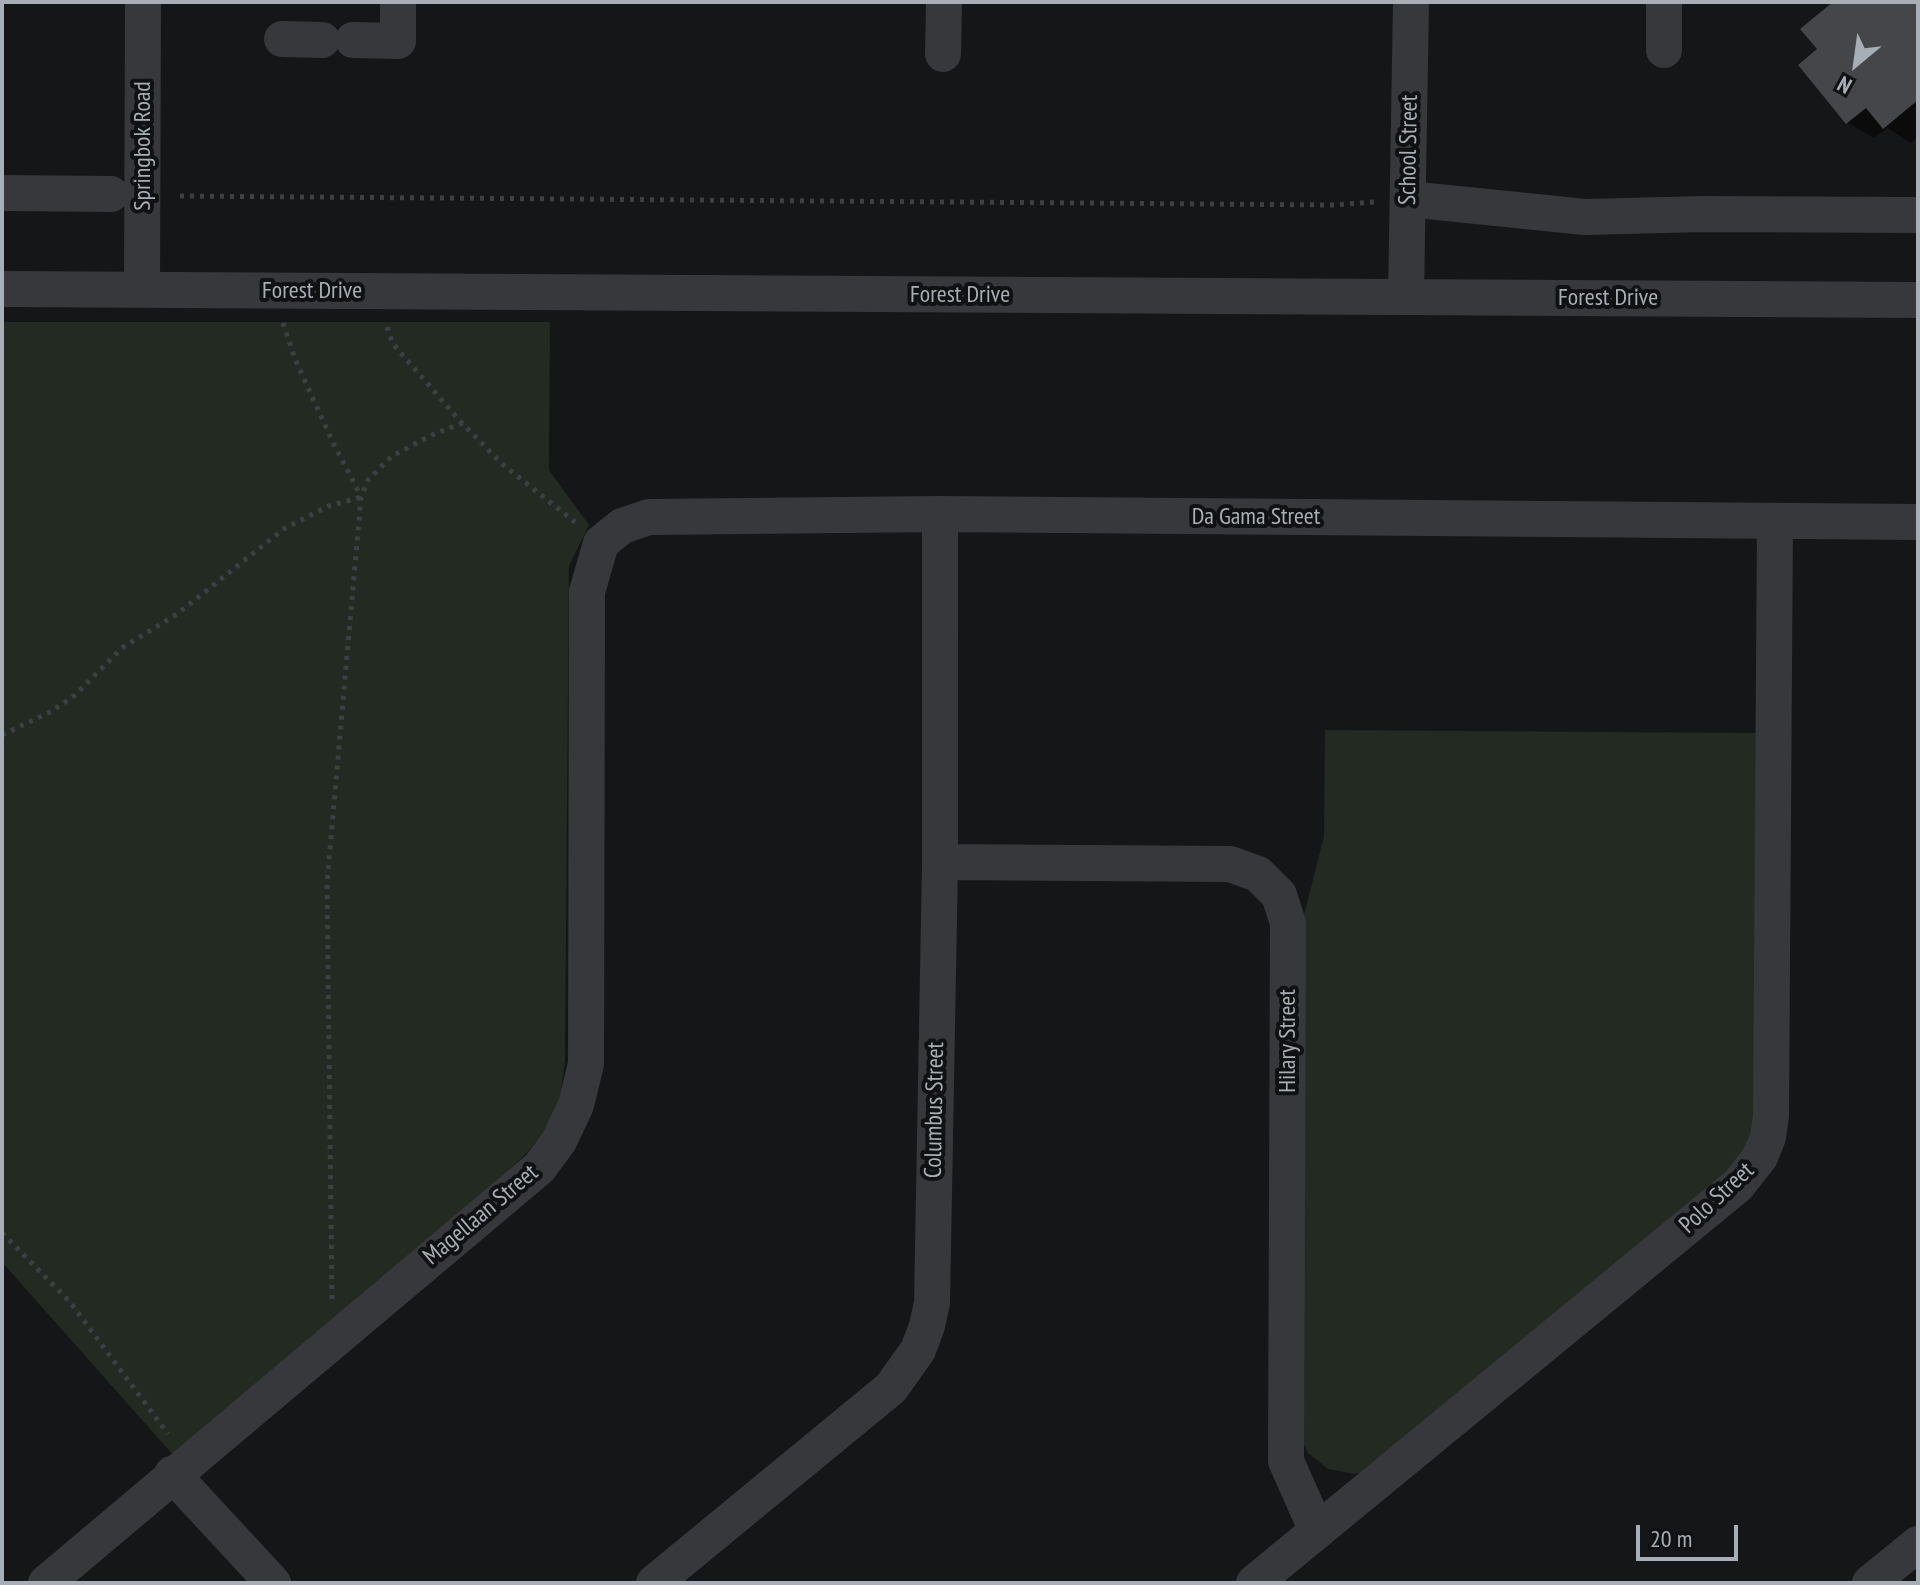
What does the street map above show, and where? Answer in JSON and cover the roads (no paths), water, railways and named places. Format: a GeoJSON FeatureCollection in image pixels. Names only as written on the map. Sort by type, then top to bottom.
{"type":"FeatureCollection","features":[{"type":"Feature","properties":{"kind":"street","name":"Springbok Road"},"geometry":{"type":"LineString","coordinates":[[142,290],[143,2]]}},
{"type":"Feature","properties":{"kind":"street"},"geometry":{"type":"LineString","coordinates":[[282,39],[398,41],[398,2]]}},
{"type":"Feature","properties":{"kind":"street"},"geometry":{"type":"LineString","coordinates":[[943,54],[944,2]]}},
{"type":"Feature","properties":{"kind":"street","name":"School Street"},"geometry":{"type":"LineString","coordinates":[[1406,297],[1411,2]]}},
{"type":"Feature","properties":{"kind":"street"},"geometry":{"type":"LineString","coordinates":[[1664,2],[1664,50]]}},
{"type":"Feature","properties":{"kind":"street"},"geometry":{"type":"LineString","coordinates":[[2,193],[111,194]]}},
{"type":"Feature","properties":{"kind":"street"},"geometry":{"type":"LineString","coordinates":[[1408,199],[1585,217],[1918,215]]}},
{"type":"Feature","properties":{"kind":"street","name":"Forest Drive"},"geometry":{"type":"LineString","coordinates":[[2,289],[1918,300]]}},
{"type":"Feature","properties":{"kind":"street","name":"Da Gama Street"},"geometry":{"type":"LineString","coordinates":[[601,543],[622,526],[649,517],[940,514],[1918,522]]}},
{"type":"Feature","properties":{"kind":"street","name":"Columbus Street"},"geometry":{"type":"LineString","coordinates":[[654,1583],[891,1388],[918,1350],[932,1303],[940,862],[940,514]]}},
{"type":"Feature","properties":{"kind":"street","name":"Polo Street"},"geometry":{"type":"LineString","coordinates":[[1254,1583],[1738,1185],[1760,1157],[1768,1137],[1771,1116],[1775,521]]}},
{"type":"Feature","properties":{"kind":"street","name":"Magellaan Street"},"geometry":{"type":"LineString","coordinates":[[46,1583],[539,1168],[559,1141],[576,1105],[586,1064],[587,592],[601,543]]}},
{"type":"Feature","properties":{"kind":"street","name":"Hilary Street"},"geometry":{"type":"LineString","coordinates":[[940,862],[1230,864],[1258,874],[1279,895],[1288,923],[1286,1461],[1317,1531]]}},
{"type":"Feature","properties":{"kind":"street"},"geometry":{"type":"LineString","coordinates":[[181,1467],[273,1583]]}},
{"type":"Feature","properties":{"kind":"street"},"geometry":{"type":"LineString","coordinates":[[1870,1583],[1918,1544]]}}]}
